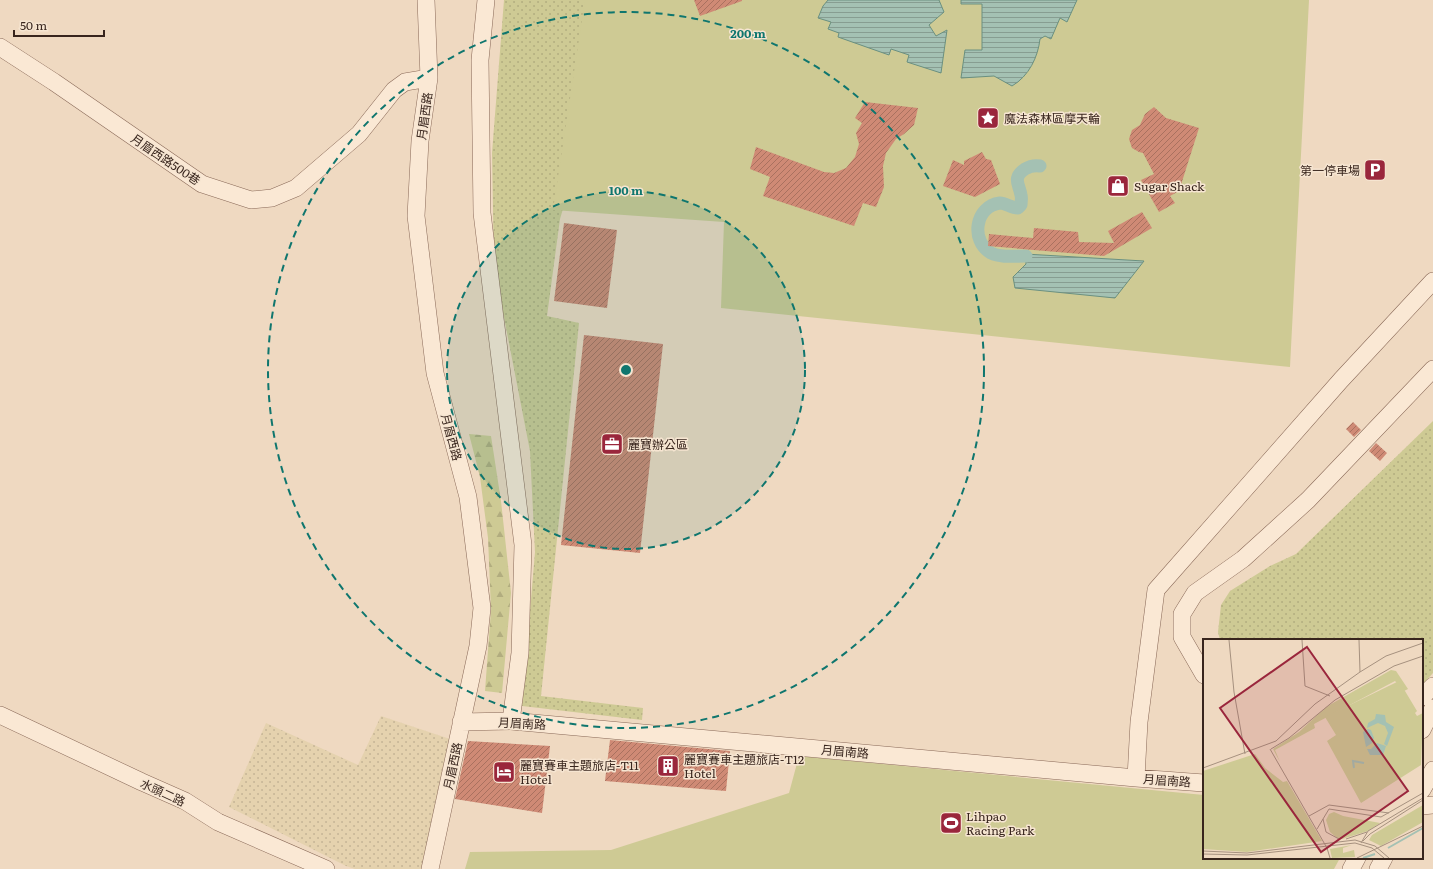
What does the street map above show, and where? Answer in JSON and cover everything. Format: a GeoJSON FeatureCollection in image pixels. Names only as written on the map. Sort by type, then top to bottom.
{"type":"FeatureCollection","features":[{"type":"Feature","properties":{"kind":"street","name":"月眉西路"},"geometry":{"type":"LineString","coordinates":[[426,0],[429,78],[420,141],[416,216],[435,373],[468,497],[482,608],[478,646],[430,869]]}},
{"type":"Feature","properties":{"kind":"street"},"geometry":{"type":"LineString","coordinates":[[486,0],[480,60],[482,213],[523,545],[520,653],[511,721]]}},
{"type":"Feature","properties":{"kind":"street","name":"月眉西路500巷"},"geometry":{"type":"LineString","coordinates":[[0,46],[202,184],[251,200],[272,198],[296,188],[359,134],[394,90],[405,82],[429,78]]}},
{"type":"Feature","properties":{"kind":"street"},"geometry":{"type":"LineString","coordinates":[[1136,778],[1139,722],[1156,590],[1341,380],[1433,281]]}},
{"type":"Feature","properties":{"kind":"street"},"geometry":{"type":"LineString","coordinates":[[1203,673],[1182,637],[1182,614],[1195,593],[1243,559],[1308,500],[1433,369]]}},
{"type":"Feature","properties":{"kind":"street"},"geometry":{"type":"LineString","coordinates":[[1423,696],[1433,686]]}},
{"type":"Feature","properties":{"kind":"street"},"geometry":{"type":"LineString","coordinates":[[1423,728],[1433,708]]}},
{"type":"Feature","properties":{"kind":"street","name":"水頭二路"},"geometry":{"type":"LineString","coordinates":[[0,715],[185,801],[218,822],[326,869]]}},
{"type":"Feature","properties":{"kind":"street","name":"月眉南路"},"geometry":{"type":"LineString","coordinates":[[461,722],[511,721],[1203,783]]}},
{"type":"Feature","properties":{"kind":"street"},"geometry":{"type":"LineString","coordinates":[[1423,788],[1433,770]]}},
{"type":"Feature","properties":{"kind":"street"},"geometry":{"type":"LineString","coordinates":[[1423,806],[1433,804]]}},
{"type":"Feature","properties":{"kind":"street"},"geometry":{"type":"LineString","coordinates":[[1351,869],[1356,859]]}},
{"type":"Feature","properties":{"kind":"street"},"geometry":{"type":"LineString","coordinates":[[1378,869],[1383,859]]}},
{"type":"Feature","properties":{"kind":"shaded area"},"geometry":{"type":"Polygon","coordinates":[[[828,0],[939,0],[944,12],[929,25],[936,36],[947,30],[941,73],[907,62],[909,55],[891,49],[889,55],[838,37],[839,33],[828,29],[831,22],[818,18],[823,6],[828,0]]]}},
{"type":"Feature","properties":{"kind":"shaded area"},"geometry":{"type":"Polygon","coordinates":[[[961,0],[1077,0],[1067,22],[1060,18],[1051,39],[1045,36],[1040,39],[1032,66],[1018,82],[1012,86],[994,76],[961,78],[965,50],[982,50],[982,4],[961,4],[961,0]]]}},
{"type":"Feature","properties":{"kind":"shaded area"},"geometry":{"type":"Polygon","coordinates":[[[1025,254],[1144,261],[1115,298],[1015,288],[1013,277],[1026,264],[1025,254]]]}},
{"type":"Feature","properties":{"kind":"shaded area"},"geometry":{"type":"Polygon","coordinates":[[[381,716],[453,740],[423,869],[355,869],[346,866],[229,807],[266,723],[358,765],[381,716]]]}},
{"type":"Feature","properties":{"kind":"green space"},"geometry":{"type":"Polygon","coordinates":[[[504,0],[588,0],[570,185],[560,219],[547,316],[579,323],[541,696],[643,708],[642,720],[522,706],[535,552],[530,451],[494,266],[492,153],[504,0]]]}},
{"type":"Feature","properties":{"kind":"green space"},"geometry":{"type":"Polygon","coordinates":[[[585,0],[1309,0],[1290,367],[721,308],[724,222],[553,210],[585,0]]]}},
{"type":"Feature","properties":{"kind":"green space"},"geometry":{"type":"Polygon","coordinates":[[[1433,421],[1433,673],[1423,684],[1423,639],[1220,639],[1218,632],[1221,605],[1230,591],[1270,566],[1296,554],[1433,421]]]}},
{"type":"Feature","properties":{"kind":"green space"},"geometry":{"type":"Polygon","coordinates":[[[469,434],[491,436],[501,501],[511,593],[502,693],[485,691],[491,610],[488,538],[480,477],[469,434]]]}},
{"type":"Feature","properties":{"kind":"green space","name":"Lihpao Racing Park"},"geometry":{"type":"Polygon","coordinates":[[[799,756],[1203,795],[1203,859],[1339,859],[1334,869],[465,869],[470,852],[611,850],[789,793],[799,756]]]}},
{"type":"Feature","properties":{"kind":"building"},"geometry":{"type":"Polygon","coordinates":[[[694,0],[742,0],[742,1],[700,16],[694,0]]]}},
{"type":"Feature","properties":{"kind":"building"},"geometry":{"type":"Polygon","coordinates":[[[865,102],[918,108],[914,125],[896,139],[886,153],[883,166],[884,187],[876,207],[863,203],[854,226],[763,196],[770,177],[750,169],[756,147],[824,172],[834,173],[846,168],[855,157],[859,144],[856,133],[862,123],[855,118],[865,102]]]}},
{"type":"Feature","properties":{"kind":"building"},"geometry":{"type":"Polygon","coordinates":[[[1154,107],[1166,118],[1199,128],[1179,191],[1170,196],[1175,203],[1159,212],[1141,180],[1154,174],[1143,153],[1132,148],[1129,139],[1132,130],[1140,125],[1145,114],[1154,107]]]}},
{"type":"Feature","properties":{"kind":"building"},"geometry":{"type":"Polygon","coordinates":[[[982,152],[986,159],[991,160],[1000,184],[975,197],[943,186],[953,160],[964,165],[964,161],[982,152]]]}},
{"type":"Feature","properties":{"kind":"building"},"geometry":{"type":"Polygon","coordinates":[[[1142,212],[1152,228],[1104,256],[988,246],[989,234],[1033,238],[1034,228],[1078,232],[1079,242],[1114,243],[1108,231],[1142,212]]]}},
{"type":"Feature","properties":{"kind":"building"},"geometry":{"type":"Polygon","coordinates":[[[564,223],[617,230],[607,308],[554,301],[564,223]]]}},
{"type":"Feature","properties":{"kind":"building","name":"麗寶辦公區"},"geometry":{"type":"Polygon","coordinates":[[[584,335],[663,344],[640,553],[561,545],[584,335]]]}},
{"type":"Feature","properties":{"kind":"building"},"geometry":{"type":"Polygon","coordinates":[[[1353,422],[1361,430],[1354,437],[1346,429],[1353,422]]]}},
{"type":"Feature","properties":{"kind":"building"},"geometry":{"type":"Polygon","coordinates":[[[1376,443],[1387,453],[1380,461],[1369,451],[1376,443]]]}},
{"type":"Feature","properties":{"kind":"building","name":"麗寶賽車主題旅店-T12 Hotel"},"geometry":{"type":"Polygon","coordinates":[[[610,740],[730,751],[726,791],[605,781],[610,740]]]}},
{"type":"Feature","properties":{"kind":"building","name":"麗寶賽車主題旅店-T11 Hotel"},"geometry":{"type":"Polygon","coordinates":[[[468,741],[550,746],[542,813],[455,799],[468,741]]]}},
{"type":"Feature","properties":{"kind":"waterway"},"geometry":{"type":"LineString","coordinates":[[1026,256],[1004,256],[991,253],[984,248],[980,241],[978,225],[985,210],[992,206],[1000,203],[1018,208],[1021,205],[1021,196],[1017,178],[1025,169],[1040,166]]}},
{"type":"Feature","properties":{"kind":"place","name":"魔法森林區摩天輪"},"geometry":{"type":"Point","coordinates":[988,118]}},
{"type":"Feature","properties":{"kind":"place","name":"第一停車場"},"geometry":{"type":"Point","coordinates":[1375,170]}},
{"type":"Feature","properties":{"kind":"place","name":"Sugar Shack"},"geometry":{"type":"Point","coordinates":[1118,186]}},
{"type":"Feature","properties":{"kind":"place","name":"麗寶辦公區"},"geometry":{"type":"Point","coordinates":[612,444]}},
{"type":"Feature","properties":{"kind":"place","name":"麗寶賽車主題旅店-T12 Hotel"},"geometry":{"type":"Point","coordinates":[668,766]}},
{"type":"Feature","properties":{"kind":"place","name":"麗寶賽車主題旅店-T11 Hotel"},"geometry":{"type":"Point","coordinates":[504,772]}},
{"type":"Feature","properties":{"kind":"place","name":"Lihpao Racing Park"},"geometry":{"type":"Point","coordinates":[951,823]}}]}
